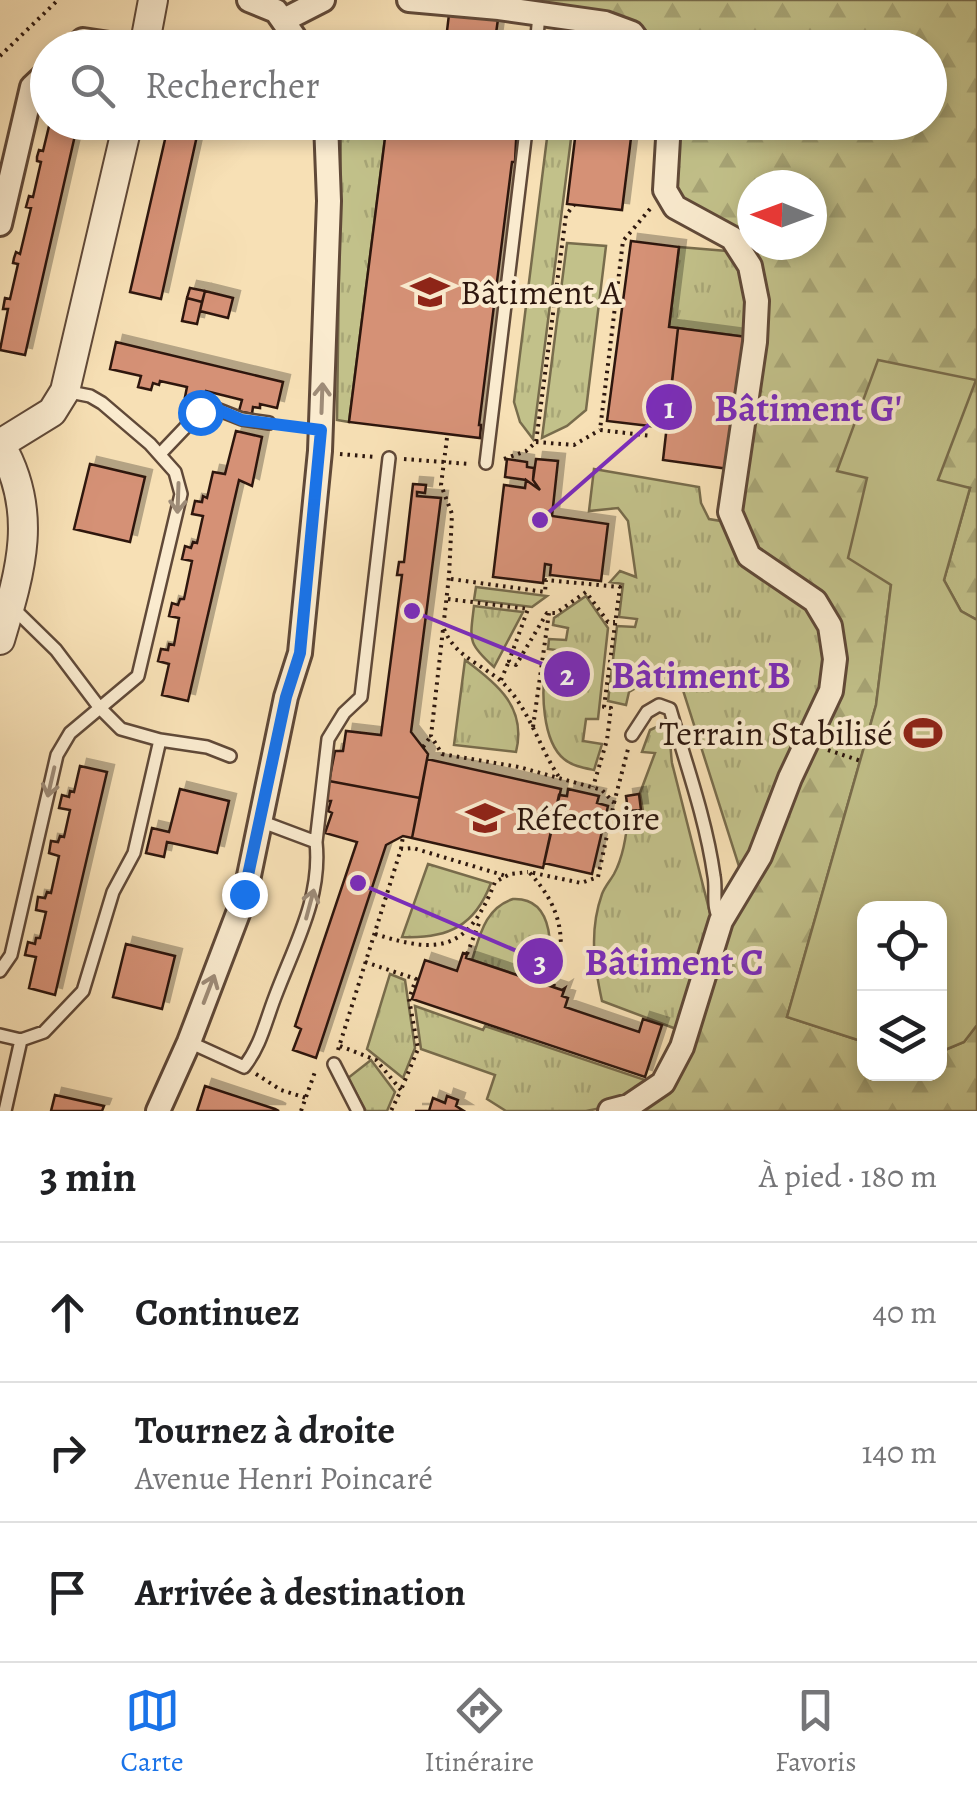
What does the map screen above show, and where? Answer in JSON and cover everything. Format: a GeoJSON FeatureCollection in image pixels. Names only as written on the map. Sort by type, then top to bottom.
{"type":"FeatureCollection","features":[{"type":"Feature","properties":{"kind":"street"},"geometry":{"type":"LineString","coordinates":[[147,30],[153,0]]}},
{"type":"Feature","properties":{"kind":"street"},"geometry":{"type":"LineString","coordinates":[[249,0],[276,11],[290,30]]}},
{"type":"Feature","properties":{"kind":"street"},"geometry":{"type":"LineString","coordinates":[[284,20],[323,0]]}},
{"type":"Feature","properties":{"kind":"street"},"geometry":{"type":"LineString","coordinates":[[409,0],[605,23],[624,30]]}},
{"type":"Feature","properties":{"kind":"street"},"geometry":{"type":"LineString","coordinates":[[0,224],[30,96]]}},
{"type":"Feature","properties":{"kind":"street"},"geometry":{"type":"LineString","coordinates":[[0,444],[52,412],[65,391],[124,140]]}},
{"type":"Feature","properties":{"kind":"street"},"geometry":{"type":"LineString","coordinates":[[158,1111],[189,1042],[244,894],[286,697],[300,653],[320,451],[326,140]]}},
{"type":"Feature","properties":{"kind":"street"},"geometry":{"type":"LineString","coordinates":[[610,1111],[629,1106],[663,1083],[682,1046],[721,921],[760,856],[832,690],[834,659],[830,626],[815,601],[749,556],[730,512],[755,342],[757,301],[750,266],[732,238],[675,208],[665,190],[668,140]]}},
{"type":"Feature","properties":{"kind":"street"},"geometry":{"type":"LineString","coordinates":[[0,436],[20,490],[24,519],[24,550],[0,640]]}},
{"type":"Feature","properties":{"kind":"lane"},"geometry":{"type":"LineString","coordinates":[[538,30],[539,14]]}},
{"type":"Feature","properties":{"kind":"lane"},"geometry":{"type":"LineString","coordinates":[[486,463],[524,140]]}},
{"type":"Feature","properties":{"kind":"lane"},"geometry":{"type":"LineString","coordinates":[[0,971],[11,955],[57,754],[70,733],[138,676],[181,494],[175,472],[160,454],[102,402],[65,391]]}},
{"type":"Feature","properties":{"kind":"lane"},"geometry":{"type":"LineString","coordinates":[[160,454],[200,412],[214,408],[242,420],[270,424]]}},
{"type":"Feature","properties":{"kind":"lane"},"geometry":{"type":"LineString","coordinates":[[189,1042],[244,1067],[259,1048],[275,996],[302,936],[319,870],[316,842],[328,739],[344,713],[361,697],[389,458]]}},
{"type":"Feature","properties":{"kind":"lane"},"geometry":{"type":"LineString","coordinates":[[10,605],[56,650],[99,707],[121,729],[160,740],[207,746],[230,756]]}},
{"type":"Feature","properties":{"kind":"lane"},"geometry":{"type":"LineString","coordinates":[[632,735],[648,712],[659,706],[670,709],[706,840],[715,878],[716,914],[721,921]]}},
{"type":"Feature","properties":{"kind":"lane"},"geometry":{"type":"LineString","coordinates":[[0,1035],[20,1040],[44,1032],[83,991],[113,892],[134,852],[160,740]]}},
{"type":"Feature","properties":{"kind":"lane"},"geometry":{"type":"LineString","coordinates":[[258,820],[316,842]]}},
{"type":"Feature","properties":{"kind":"lane"},"geometry":{"type":"LineString","coordinates":[[5,1111],[20,1040]]}},
{"type":"Feature","properties":{"kind":"lane"},"geometry":{"type":"LineString","coordinates":[[334,1064],[358,1111]]}},
{"type":"Feature","properties":{"kind":"path"},"geometry":{"type":"LineString","coordinates":[[0,56],[58,0]]}},
{"type":"Feature","properties":{"kind":"path"},"geometry":{"type":"LineString","coordinates":[[600,430],[623,242],[665,190]]}},
{"type":"Feature","properties":{"kind":"path"},"geometry":{"type":"LineString","coordinates":[[421,461],[486,463],[526,450],[536,442],[566,215],[574,205]]}},
{"type":"Feature","properties":{"kind":"path"},"geometry":{"type":"LineString","coordinates":[[536,442],[574,446],[600,430],[652,436]]}},
{"type":"Feature","properties":{"kind":"path"},"geometry":{"type":"LineString","coordinates":[[423,747],[431,736],[449,579],[452,514],[441,485],[447,438]]}},
{"type":"Feature","properties":{"kind":"path"},"geometry":{"type":"LineString","coordinates":[[449,579],[544,592],[546,580],[620,587],[604,707],[611,708],[607,740],[593,788]]}},
{"type":"Feature","properties":{"kind":"path"},"geometry":{"type":"LineString","coordinates":[[549,613],[556,613],[586,592],[608,622],[615,622]]}},
{"type":"Feature","properties":{"kind":"path"},"geometry":{"type":"LineString","coordinates":[[446,598],[528,609],[500,681]]}},
{"type":"Feature","properties":{"kind":"path"},"geometry":{"type":"LineString","coordinates":[[509,661],[516,665],[549,613]]}},
{"type":"Feature","properties":{"kind":"path"},"geometry":{"type":"LineString","coordinates":[[533,729],[549,613]]}},
{"type":"Feature","properties":{"kind":"path"},"geometry":{"type":"LineString","coordinates":[[444,627],[465,658],[500,681],[522,706],[547,760],[561,780]]}},
{"type":"Feature","properties":{"kind":"path"},"geometry":{"type":"LineString","coordinates":[[467,954],[494,882],[529,872],[580,883],[598,878],[632,735]]}},
{"type":"Feature","properties":{"kind":"path"},"geometry":{"type":"LineString","coordinates":[[431,736],[442,754],[519,767],[602,790],[614,803]]}},
{"type":"Feature","properties":{"kind":"path"},"geometry":{"type":"LineString","coordinates":[[807,742],[862,761]]}},
{"type":"Feature","properties":{"kind":"path"},"geometry":{"type":"LineString","coordinates":[[301,1111],[318,1066],[334,1064],[403,836]]}},
{"type":"Feature","properties":{"kind":"path"},"geometry":{"type":"LineString","coordinates":[[401,850],[413,848],[506,876]]}},
{"type":"Feature","properties":{"kind":"path"},"geometry":{"type":"LineString","coordinates":[[529,872],[546,890],[560,922],[558,970],[552,987]]}},
{"type":"Feature","properties":{"kind":"path"},"geometry":{"type":"LineString","coordinates":[[374,934],[414,946],[444,943],[466,934],[482,914]]}},
{"type":"Feature","properties":{"kind":"path"},"geometry":{"type":"LineString","coordinates":[[365,962],[416,979],[409,999],[418,1049],[391,1111]]}},
{"type":"Feature","properties":{"kind":"path"},"geometry":{"type":"LineString","coordinates":[[340,1046],[376,1060],[400,1090]]}},
{"type":"Feature","properties":{"kind":"path"},"geometry":{"type":"LineString","coordinates":[[244,1067],[281,1090],[306,1098]]}},
{"type":"Feature","properties":{"kind":"green space"},"geometry":{"type":"Polygon","coordinates":[[[497,0],[977,0],[977,620],[961,611],[944,580],[970,488],[837,470],[867,477],[891,585],[876,705],[787,1017],[857,1040],[857,1081],[947,1081],[947,1049],[964,1042],[977,1025],[977,1111],[642,1111],[722,929],[832,706],[832,618],[756,557],[737,519],[758,264],[753,260],[827,260],[827,170],[737,170],[737,248],[673,198],[675,140],[947,140],[947,30],[595,30],[497,0]]]}},
{"type":"Feature","properties":{"kind":"green space"},"geometry":{"type":"Polygon","coordinates":[[[341,140],[385,140],[349,422],[337,420],[341,140]]]}},
{"type":"Feature","properties":{"kind":"green space"},"geometry":{"type":"Polygon","coordinates":[[[547,140],[571,140],[533,439],[520,422],[514,402],[547,140]]]}},
{"type":"Feature","properties":{"kind":"green space"},"geometry":{"type":"Polygon","coordinates":[[[567,243],[606,246],[586,410],[567,426],[542,438],[567,243]]]}},
{"type":"Feature","properties":{"kind":"green space"},"geometry":{"type":"Polygon","coordinates":[[[679,247],[737,252],[737,260],[745,260],[750,266],[747,337],[669,327],[679,247]]]}},
{"type":"Feature","properties":{"kind":"green space","name":"Terrain Stabilisé"},"geometry":{"type":"Polygon","coordinates":[[[878,360],[976,380],[938,480],[970,488],[944,580],[961,611],[977,620],[977,1025],[964,1042],[947,1049],[947,901],[857,901],[857,1040],[787,1017],[876,705],[891,585],[848,558],[867,478],[837,471],[878,360]]]}},
{"type":"Feature","properties":{"kind":"green space"},"geometry":{"type":"Polygon","coordinates":[[[594,469],[699,487],[709,519],[727,522],[802,595],[828,645],[827,683],[743,879],[682,687],[648,681],[629,692],[626,705],[608,701],[617,626],[635,627],[637,619],[619,617],[623,584],[610,582],[620,571],[636,577],[628,521],[618,508],[589,511],[594,469]]]}},
{"type":"Feature","properties":{"kind":"green space"},"geometry":{"type":"Polygon","coordinates":[[[476,587],[547,596],[532,607],[474,600],[476,587]]]}},
{"type":"Feature","properties":{"kind":"green space"},"geometry":{"type":"Polygon","coordinates":[[[586,596],[608,628],[598,719],[586,719],[583,741],[602,744],[594,770],[571,763],[557,751],[547,728],[544,701],[546,665],[563,666],[564,651],[548,649],[549,639],[566,640],[568,628],[553,625],[554,618],[586,596]]]}},
{"type":"Feature","properties":{"kind":"green space"},"geometry":{"type":"Polygon","coordinates":[[[474,606],[523,612],[494,667],[472,640],[474,606]]]}},
{"type":"Feature","properties":{"kind":"green space"},"geometry":{"type":"Polygon","coordinates":[[[465,660],[507,699],[517,722],[516,752],[454,745],[465,660]]]}},
{"type":"Feature","properties":{"kind":"green space"},"geometry":{"type":"Polygon","coordinates":[[[661,725],[669,737],[712,921],[679,1030],[602,1001],[594,948],[598,908],[620,860],[628,813],[643,811],[640,793],[655,753],[642,752],[650,730],[661,725]]]}},
{"type":"Feature","properties":{"kind":"green space"},"geometry":{"type":"Polygon","coordinates":[[[428,864],[491,883],[477,910],[458,927],[433,935],[402,937],[428,864]]]}},
{"type":"Feature","properties":{"kind":"green space"},"geometry":{"type":"Polygon","coordinates":[[[513,899],[538,907],[544,917],[550,944],[547,985],[472,960],[490,916],[513,899]]]}},
{"type":"Feature","properties":{"kind":"green space"},"geometry":{"type":"Polygon","coordinates":[[[390,974],[405,980],[415,1048],[403,1078],[367,1049],[390,974]]]}},
{"type":"Feature","properties":{"kind":"green space"},"geometry":{"type":"Polygon","coordinates":[[[415,1006],[651,1082],[612,1106],[586,1111],[506,1111],[487,1099],[495,1075],[421,1049],[415,1006]]]}},
{"type":"Feature","properties":{"kind":"green space"},"geometry":{"type":"Polygon","coordinates":[[[371,1060],[395,1092],[387,1111],[366,1111],[348,1078],[371,1060]]]}},
{"type":"Feature","properties":{"kind":"building"},"geometry":{"type":"Polygon","coordinates":[[[449,14],[498,19],[496,30],[447,30],[449,14]]]}},
{"type":"Feature","properties":{"kind":"building"},"geometry":{"type":"Polygon","coordinates":[[[46,140],[74,140],[25,355],[0,350],[8,309],[3,309],[5,298],[10,299],[18,264],[13,263],[14,258],[16,252],[20,254],[31,208],[26,207],[29,196],[33,197],[41,162],[37,157],[39,150],[43,151],[46,140]]]}},
{"type":"Feature","properties":{"kind":"building"},"geometry":{"type":"Polygon","coordinates":[[[165,140],[196,140],[161,299],[130,292],[165,140]]]}},
{"type":"Feature","properties":{"kind":"building","name":"Bâtiment A"},"geometry":{"type":"Polygon","coordinates":[[[385,140],[516,140],[480,438],[349,422],[385,140]]]}},
{"type":"Feature","properties":{"kind":"building"},"geometry":{"type":"Polygon","coordinates":[[[575,140],[631,140],[622,210],[567,204],[575,140]]]}},
{"type":"Feature","properties":{"kind":"building"},"geometry":{"type":"Polygon","coordinates":[[[631,241],[679,247],[669,327],[678,328],[667,428],[607,421],[631,241]]]}},
{"type":"Feature","properties":{"kind":"building"},"geometry":{"type":"Polygon","coordinates":[[[190,288],[205,291],[202,302],[187,298],[190,288]]]}},
{"type":"Feature","properties":{"kind":"building"},"geometry":{"type":"Polygon","coordinates":[[[205,291],[233,298],[228,318],[200,311],[205,291]]]}},
{"type":"Feature","properties":{"kind":"building"},"geometry":{"type":"Polygon","coordinates":[[[187,298],[202,302],[197,324],[182,321],[187,298]]]}},
{"type":"Feature","properties":{"kind":"building"},"geometry":{"type":"Polygon","coordinates":[[[678,328],[747,337],[729,469],[663,460],[678,328]]]}},
{"type":"Feature","properties":{"kind":"building"},"geometry":{"type":"Polygon","coordinates":[[[116,342],[283,382],[277,408],[260,404],[260,408],[253,407],[252,414],[239,411],[242,400],[206,391],[205,396],[199,394],[198,400],[185,397],[187,387],[160,381],[159,385],[153,383],[151,390],[138,387],[141,376],[110,369],[116,342]]]}},
{"type":"Feature","properties":{"kind":"building"},"geometry":{"type":"Polygon","coordinates":[[[236,431],[262,437],[252,486],[239,480],[188,701],[162,695],[169,664],[158,661],[161,649],[168,650],[169,644],[174,645],[179,618],[169,616],[172,603],[178,605],[184,599],[192,561],[182,559],[185,546],[191,548],[193,542],[197,543],[203,516],[192,514],[195,501],[207,498],[213,472],[225,474],[236,431]]]}},
{"type":"Feature","properties":{"kind":"building"},"geometry":{"type":"Polygon","coordinates":[[[507,459],[527,462],[527,467],[534,468],[533,480],[540,490],[526,480],[505,477],[507,459]]]}},
{"type":"Feature","properties":{"kind":"building"},"geometry":{"type":"Polygon","coordinates":[[[536,459],[558,461],[552,516],[608,524],[601,581],[550,575],[551,565],[545,564],[543,583],[493,577],[504,485],[525,488],[526,480],[540,490],[533,480],[536,459]]]}},
{"type":"Feature","properties":{"kind":"building"},"geometry":{"type":"Polygon","coordinates":[[[90,464],[145,477],[130,542],[74,529],[90,464]]]}},
{"type":"Feature","properties":{"kind":"building"},"geometry":{"type":"Polygon","coordinates":[[[413,484],[426,485],[425,493],[417,492],[417,496],[441,498],[411,732],[428,754],[420,798],[329,781],[335,751],[343,751],[346,731],[381,735],[402,575],[397,575],[399,562],[404,562],[413,484]]]}},
{"type":"Feature","properties":{"kind":"building","name":"Réfectoire"},"geometry":{"type":"Polygon","coordinates":[[[427,759],[561,789],[543,868],[412,838],[427,759]]]}},
{"type":"Feature","properties":{"kind":"building"},"geometry":{"type":"Polygon","coordinates":[[[80,766],[107,772],[55,995],[29,988],[36,957],[25,955],[28,942],[35,944],[36,938],[40,938],[46,912],[36,910],[38,897],[45,898],[47,892],[51,893],[59,856],[49,853],[51,841],[58,842],[60,836],[64,837],[70,810],[59,808],[62,795],[69,797],[70,791],[74,792],[80,766]]]}},
{"type":"Feature","properties":{"kind":"building"},"geometry":{"type":"Polygon","coordinates":[[[329,781],[420,798],[412,838],[403,836],[386,845],[316,1058],[293,1050],[301,1029],[295,1026],[357,842],[325,833],[332,813],[328,811],[331,801],[326,801],[329,781]]]}},
{"type":"Feature","properties":{"kind":"building"},"geometry":{"type":"Polygon","coordinates":[[[180,789],[229,801],[217,853],[167,842],[164,857],[146,853],[152,828],[169,832],[180,789]]]}},
{"type":"Feature","properties":{"kind":"building"},"geometry":{"type":"Polygon","coordinates":[[[568,789],[599,796],[597,803],[608,806],[592,874],[544,863],[559,795],[567,796],[568,789]]]}},
{"type":"Feature","properties":{"kind":"building"},"geometry":{"type":"Polygon","coordinates":[[[639,794],[641,810],[628,811],[626,796],[639,794]]]}},
{"type":"Feature","properties":{"kind":"building"},"geometry":{"type":"Polygon","coordinates":[[[126,944],[175,956],[162,1009],[113,997],[126,944]]]}},
{"type":"Feature","properties":{"kind":"building"},"geometry":{"type":"Polygon","coordinates":[[[463,953],[466,958],[565,988],[565,1007],[639,1032],[643,1019],[662,1025],[645,1077],[412,999],[425,960],[457,971],[463,953]]]}},
{"type":"Feature","properties":{"kind":"building"},"geometry":{"type":"Polygon","coordinates":[[[205,1086],[275,1109],[279,1111],[197,1111],[205,1086]]]}},
{"type":"Feature","properties":{"kind":"building"},"geometry":{"type":"Polygon","coordinates":[[[55,1095],[104,1106],[102,1111],[51,1111],[55,1095]]]}},
{"type":"Feature","properties":{"kind":"building"},"geometry":{"type":"Polygon","coordinates":[[[447,1096],[458,1100],[456,1106],[464,1111],[429,1111],[433,1098],[445,1103],[447,1096]]]}},
{"type":"Feature","properties":{"kind":"place","name":"Bâtiment A"},"geometry":{"type":"Point","coordinates":[430,292]}},
{"type":"Feature","properties":{"kind":"place","name":"Bâtiment G'"},"geometry":{"type":"Point","coordinates":[540,520]}},
{"type":"Feature","properties":{"kind":"place","name":"Bâtiment B"},"geometry":{"type":"Point","coordinates":[412,611]}},
{"type":"Feature","properties":{"kind":"place","name":"Terrain Stabilisé"},"geometry":{"type":"Point","coordinates":[923,733]}},
{"type":"Feature","properties":{"kind":"place","name":"Réfectoire"},"geometry":{"type":"Point","coordinates":[485,818]}},
{"type":"Feature","properties":{"kind":"place","name":"Bâtiment C"},"geometry":{"type":"Point","coordinates":[358,883]}},
{"type":"Feature","properties":{"kind":"route"},"geometry":{"type":"LineString","coordinates":[[200,412],[214,408],[242,420],[321,430],[300,653],[286,697],[244,894]]}}]}
